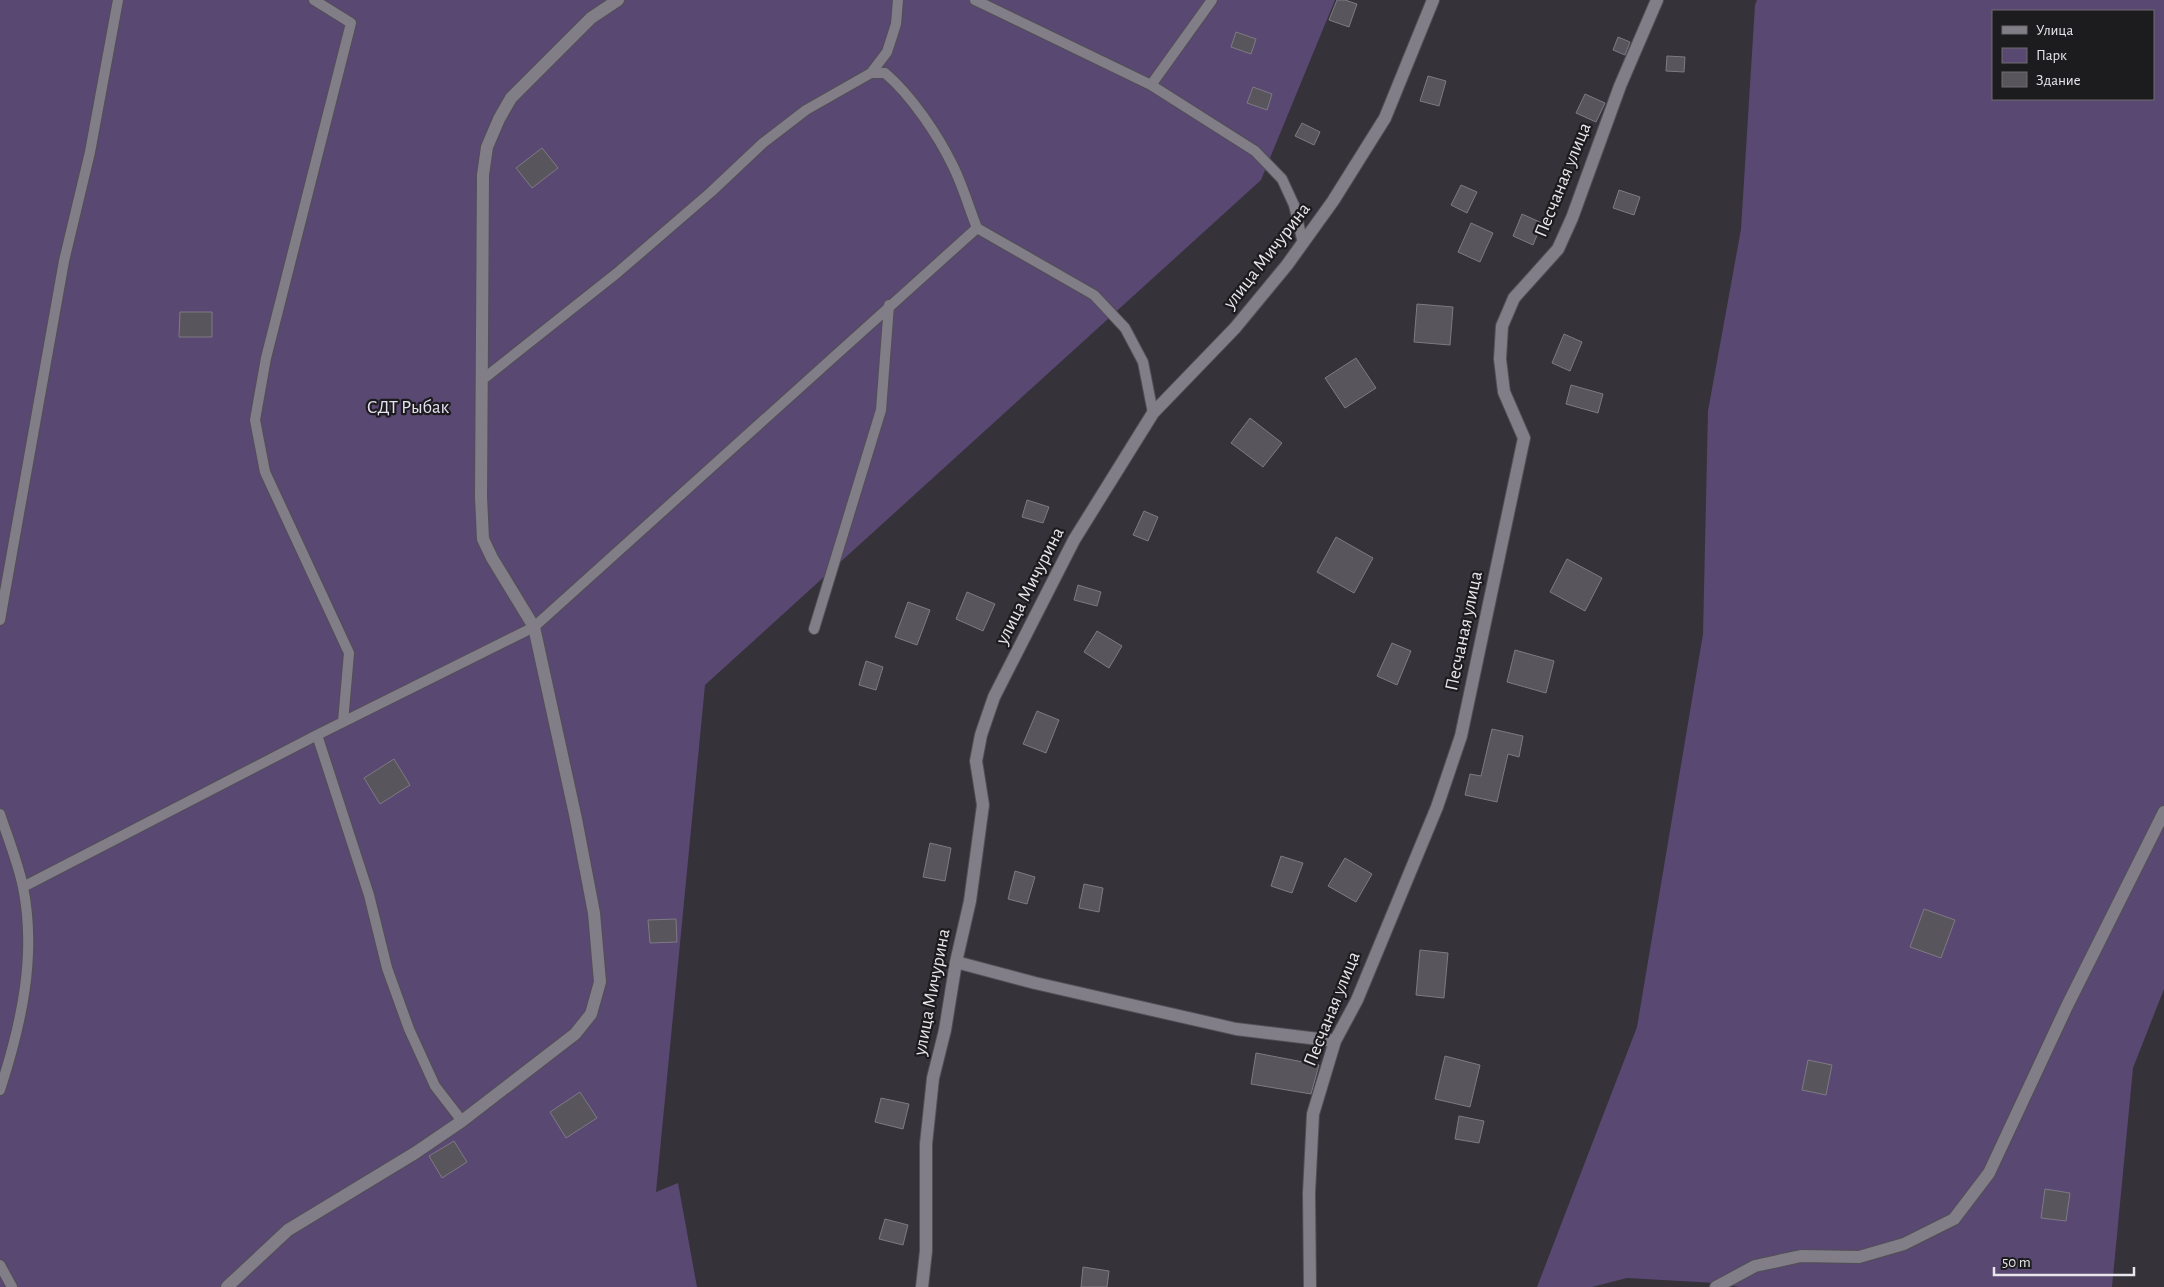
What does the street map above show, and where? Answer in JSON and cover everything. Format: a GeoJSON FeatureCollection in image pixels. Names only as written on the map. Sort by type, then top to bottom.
{"type":"FeatureCollection","features":[{"type":"Feature","properties":{"kind":"street"},"geometry":{"type":"LineString","coordinates":[[228,1287],[288,1230],[415,1153],[462,1121],[575,1034],[591,1014],[600,982],[594,913],[576,819],[534,627],[492,558],[483,539],[481,496],[483,176],[487,147],[498,119],[511,98],[591,18],[618,0]]}},
{"type":"Feature","properties":{"kind":"street","name":"улица Мичурина"},"geometry":{"type":"LineString","coordinates":[[922,1287],[926,1251],[926,1144],[933,1078],[945,1030],[956,962],[970,901],[983,805],[976,761],[981,735],[994,697],[1074,540],[1153,413],[1235,328],[1333,201],[1384,118],[1433,0]]}},
{"type":"Feature","properties":{"kind":"street","name":"Песчаная улица"},"geometry":{"type":"LineString","coordinates":[[1310,1287],[1309,1193],[1313,1114],[1335,1041],[1357,1000],[1436,807],[1461,736],[1524,438],[1504,392],[1500,359],[1502,326],[1514,298],[1558,249],[1572,218],[1620,86],[1657,0]]}},
{"type":"Feature","properties":{"kind":"street"},"geometry":{"type":"LineString","coordinates":[[1716,1287],[1755,1266],[1801,1256],[1859,1256],[1904,1244],[1954,1219],[1989,1173],[2067,1006],[2164,812]]}},
{"type":"Feature","properties":{"kind":"street"},"geometry":{"type":"LineString","coordinates":[[956,962],[1035,983],[1236,1029],[1335,1041]]}},
{"type":"Feature","properties":{"kind":"lane"},"geometry":{"type":"LineString","coordinates":[[0,620],[64,261],[90,152],[118,0]]}},
{"type":"Feature","properties":{"kind":"lane"},"geometry":{"type":"LineString","coordinates":[[314,0],[351,23],[266,358],[255,420],[265,472],[349,653],[343,722]]}},
{"type":"Feature","properties":{"kind":"lane"},"geometry":{"type":"LineString","coordinates":[[482,380],[617,273],[711,192],[763,143],[806,110],[871,73],[887,52],[896,24],[898,0]]}},
{"type":"Feature","properties":{"kind":"lane"},"geometry":{"type":"LineString","coordinates":[[975,0],[1151,86],[1255,151],[1282,179],[1294,205],[1302,243]]}},
{"type":"Feature","properties":{"kind":"lane"},"geometry":{"type":"LineString","coordinates":[[1151,86],[1212,0]]}},
{"type":"Feature","properties":{"kind":"lane"},"geometry":{"type":"LineString","coordinates":[[871,73],[885,73],[896,82],[926,122],[953,166],[976,228],[1018,250],[1094,296],[1125,328],[1143,362],[1153,413]]}},
{"type":"Feature","properties":{"kind":"lane"},"geometry":{"type":"LineString","coordinates":[[23,887],[316,735],[534,627],[976,228]]}},
{"type":"Feature","properties":{"kind":"lane"},"geometry":{"type":"LineString","coordinates":[[814,629],[881,410],[889,305]]}},
{"type":"Feature","properties":{"kind":"lane"},"geometry":{"type":"LineString","coordinates":[[316,735],[370,895],[387,968],[409,1029],[435,1086],[462,1121]]}},
{"type":"Feature","properties":{"kind":"lane"},"geometry":{"type":"LineString","coordinates":[[0,814],[23,887],[29,943],[26,986],[13,1050],[0,1090]]}},
{"type":"Feature","properties":{"kind":"lane"},"geometry":{"type":"LineString","coordinates":[[0,1265],[12,1287]]}},
{"type":"Feature","properties":{"kind":"green space","name":"СДТ Рыбак"},"geometry":{"type":"Polygon","coordinates":[[[0,0],[1335,0],[1261,180],[705,685],[656,1192],[678,1183],[697,1287],[0,1287],[0,0]]]}},
{"type":"Feature","properties":{"kind":"green space"},"geometry":{"type":"Polygon","coordinates":[[[1757,0],[2164,0],[2164,989],[2133,1068],[2112,1287],[1739,1287],[1716,1283],[1627,1278],[1592,1287],[1537,1287],[1637,1027],[1703,634],[1708,411],[1741,229],[1755,5],[1757,0]]]}},
{"type":"Feature","properties":{"kind":"building"},"geometry":{"type":"Polygon","coordinates":[[[1337,0],[1345,0],[1357,4],[1349,27],[1329,20],[1337,0]]]}},
{"type":"Feature","properties":{"kind":"building"},"geometry":{"type":"Polygon","coordinates":[[[1236,32],[1256,39],[1251,54],[1231,47],[1236,32]]]}},
{"type":"Feature","properties":{"kind":"building"},"geometry":{"type":"Polygon","coordinates":[[[1618,37],[1630,42],[1625,55],[1613,50],[1618,37]]]}},
{"type":"Feature","properties":{"kind":"building"},"geometry":{"type":"Polygon","coordinates":[[[1667,56],[1685,57],[1684,72],[1666,71],[1667,56]]]}},
{"type":"Feature","properties":{"kind":"building"},"geometry":{"type":"Polygon","coordinates":[[[1428,76],[1446,81],[1439,106],[1420,101],[1428,76]]]}},
{"type":"Feature","properties":{"kind":"building"},"geometry":{"type":"Polygon","coordinates":[[[1253,87],[1272,94],[1267,110],[1247,103],[1253,87]]]}},
{"type":"Feature","properties":{"kind":"building"},"geometry":{"type":"Polygon","coordinates":[[[1585,94],[1605,103],[1596,122],[1576,113],[1585,94]]]}},
{"type":"Feature","properties":{"kind":"building"},"geometry":{"type":"Polygon","coordinates":[[[1302,123],[1320,132],[1314,145],[1295,136],[1302,123]]]}},
{"type":"Feature","properties":{"kind":"building"},"geometry":{"type":"Polygon","coordinates":[[[542,148],[558,168],[532,188],[516,168],[542,148]]]}},
{"type":"Feature","properties":{"kind":"building"},"geometry":{"type":"Polygon","coordinates":[[[1461,185],[1477,192],[1467,213],[1451,205],[1461,185]]]}},
{"type":"Feature","properties":{"kind":"building"},"geometry":{"type":"Polygon","coordinates":[[[1619,190],[1640,197],[1634,215],[1613,208],[1619,190]]]}},
{"type":"Feature","properties":{"kind":"building"},"geometry":{"type":"Polygon","coordinates":[[[1522,214],[1542,223],[1533,245],[1513,236],[1522,214]]]}},
{"type":"Feature","properties":{"kind":"building"},"geometry":{"type":"Polygon","coordinates":[[[1471,223],[1493,233],[1480,262],[1458,252],[1471,223]]]}},
{"type":"Feature","properties":{"kind":"building"},"geometry":{"type":"Polygon","coordinates":[[[1417,304],[1453,307],[1450,345],[1414,342],[1417,304]]]}},
{"type":"Feature","properties":{"kind":"building"},"geometry":{"type":"Polygon","coordinates":[[[180,312],[212,312],[212,337],[179,337],[180,312]]]}},
{"type":"Feature","properties":{"kind":"building"},"geometry":{"type":"Polygon","coordinates":[[[1564,334],[1582,342],[1570,371],[1552,363],[1564,334]]]}},
{"type":"Feature","properties":{"kind":"building"},"geometry":{"type":"Polygon","coordinates":[[[1356,358],[1376,388],[1345,408],[1325,378],[1356,358]]]}},
{"type":"Feature","properties":{"kind":"building"},"geometry":{"type":"Polygon","coordinates":[[[1571,385],[1603,394],[1598,413],[1566,404],[1571,385]]]}},
{"type":"Feature","properties":{"kind":"building"},"geometry":{"type":"Polygon","coordinates":[[[1250,418],[1282,443],[1263,467],[1231,443],[1250,418]]]}},
{"type":"Feature","properties":{"kind":"building"},"geometry":{"type":"Polygon","coordinates":[[[1027,500],[1049,507],[1043,523],[1022,517],[1027,500]]]}},
{"type":"Feature","properties":{"kind":"building"},"geometry":{"type":"Polygon","coordinates":[[[1144,511],[1158,517],[1148,541],[1133,535],[1144,511]]]}},
{"type":"Feature","properties":{"kind":"building"},"geometry":{"type":"Polygon","coordinates":[[[1336,537],[1373,558],[1354,593],[1317,572],[1336,537]]]}},
{"type":"Feature","properties":{"kind":"building"},"geometry":{"type":"Polygon","coordinates":[[[1567,559],[1602,578],[1585,611],[1550,592],[1567,559]]]}},
{"type":"Feature","properties":{"kind":"building"},"geometry":{"type":"Polygon","coordinates":[[[1078,585],[1101,592],[1097,606],[1074,600],[1078,585]]]}},
{"type":"Feature","properties":{"kind":"building"},"geometry":{"type":"Polygon","coordinates":[[[967,592],[995,604],[983,631],[956,619],[967,592]]]}},
{"type":"Feature","properties":{"kind":"building"},"geometry":{"type":"Polygon","coordinates":[[[908,602],[930,610],[917,645],[895,637],[908,602]]]}},
{"type":"Feature","properties":{"kind":"building"},"geometry":{"type":"Polygon","coordinates":[[[1097,631],[1122,646],[1109,668],[1084,652],[1097,631]]]}},
{"type":"Feature","properties":{"kind":"building"},"geometry":{"type":"Polygon","coordinates":[[[1392,643],[1411,651],[1397,685],[1377,676],[1392,643]]]}},
{"type":"Feature","properties":{"kind":"building"},"geometry":{"type":"Polygon","coordinates":[[[1515,650],[1554,661],[1546,693],[1507,682],[1515,650]]]}},
{"type":"Feature","properties":{"kind":"building"},"geometry":{"type":"Polygon","coordinates":[[[866,661],[883,667],[876,690],[859,685],[866,661]]]}},
{"type":"Feature","properties":{"kind":"building"},"geometry":{"type":"Polygon","coordinates":[[[1037,711],[1059,720],[1046,753],[1023,744],[1037,711]]]}},
{"type":"Feature","properties":{"kind":"building"},"geometry":{"type":"Polygon","coordinates":[[[1492,729],[1523,736],[1519,757],[1508,754],[1497,802],[1465,795],[1470,774],[1481,776],[1492,729]]]}},
{"type":"Feature","properties":{"kind":"building"},"geometry":{"type":"Polygon","coordinates":[[[394,759],[410,785],[380,804],[364,778],[394,759]]]}},
{"type":"Feature","properties":{"kind":"building"},"geometry":{"type":"Polygon","coordinates":[[[930,843],[951,848],[945,881],[923,877],[930,843]]]}},
{"type":"Feature","properties":{"kind":"building"},"geometry":{"type":"Polygon","coordinates":[[[1281,856],[1303,863],[1292,893],[1271,886],[1281,856]]]}},
{"type":"Feature","properties":{"kind":"building"},"geometry":{"type":"Polygon","coordinates":[[[1345,858],[1372,874],[1356,902],[1328,886],[1345,858]]]}},
{"type":"Feature","properties":{"kind":"building"},"geometry":{"type":"Polygon","coordinates":[[[1015,871],[1035,877],[1027,904],[1008,899],[1015,871]]]}},
{"type":"Feature","properties":{"kind":"building"},"geometry":{"type":"Polygon","coordinates":[[[1084,884],[1103,888],[1099,912],[1079,908],[1084,884]]]}},
{"type":"Feature","properties":{"kind":"building"},"geometry":{"type":"Polygon","coordinates":[[[1924,909],[1955,920],[1941,958],[1910,947],[1924,909]]]}},
{"type":"Feature","properties":{"kind":"building"},"geometry":{"type":"Polygon","coordinates":[[[676,919],[677,942],[650,943],[648,920],[676,919]]]}},
{"type":"Feature","properties":{"kind":"building"},"geometry":{"type":"Polygon","coordinates":[[[1420,950],[1448,953],[1444,998],[1416,995],[1420,950]]]}},
{"type":"Feature","properties":{"kind":"building"},"geometry":{"type":"Polygon","coordinates":[[[1256,1053],[1319,1065],[1311,1094],[1251,1084],[1256,1053]]]}},
{"type":"Feature","properties":{"kind":"building"},"geometry":{"type":"Polygon","coordinates":[[[1445,1056],[1480,1065],[1470,1107],[1435,1099],[1445,1056]]]}},
{"type":"Feature","properties":{"kind":"building"},"geometry":{"type":"Polygon","coordinates":[[[1808,1060],[1832,1065],[1826,1095],[1802,1090],[1808,1060]]]}},
{"type":"Feature","properties":{"kind":"building"},"geometry":{"type":"Polygon","coordinates":[[[580,1092],[597,1118],[566,1138],[550,1112],[580,1092]]]}},
{"type":"Feature","properties":{"kind":"building"},"geometry":{"type":"Polygon","coordinates":[[[881,1098],[909,1104],[903,1129],[875,1122],[881,1098]]]}},
{"type":"Feature","properties":{"kind":"building"},"geometry":{"type":"Polygon","coordinates":[[[1459,1116],[1484,1121],[1479,1143],[1455,1139],[1459,1116]]]}},
{"type":"Feature","properties":{"kind":"building"},"geometry":{"type":"Polygon","coordinates":[[[454,1141],[467,1162],[442,1178],[429,1156],[454,1141]]]}},
{"type":"Feature","properties":{"kind":"building"},"geometry":{"type":"Polygon","coordinates":[[[2045,1189],[2070,1193],[2066,1221],[2041,1218],[2045,1189]]]}},
{"type":"Feature","properties":{"kind":"building"},"geometry":{"type":"Polygon","coordinates":[[[885,1219],[908,1225],[903,1245],[879,1239],[885,1219]]]}},
{"type":"Feature","properties":{"kind":"building"},"geometry":{"type":"Polygon","coordinates":[[[1083,1267],[1109,1271],[1107,1287],[1081,1287],[1083,1267]]]}}]}
